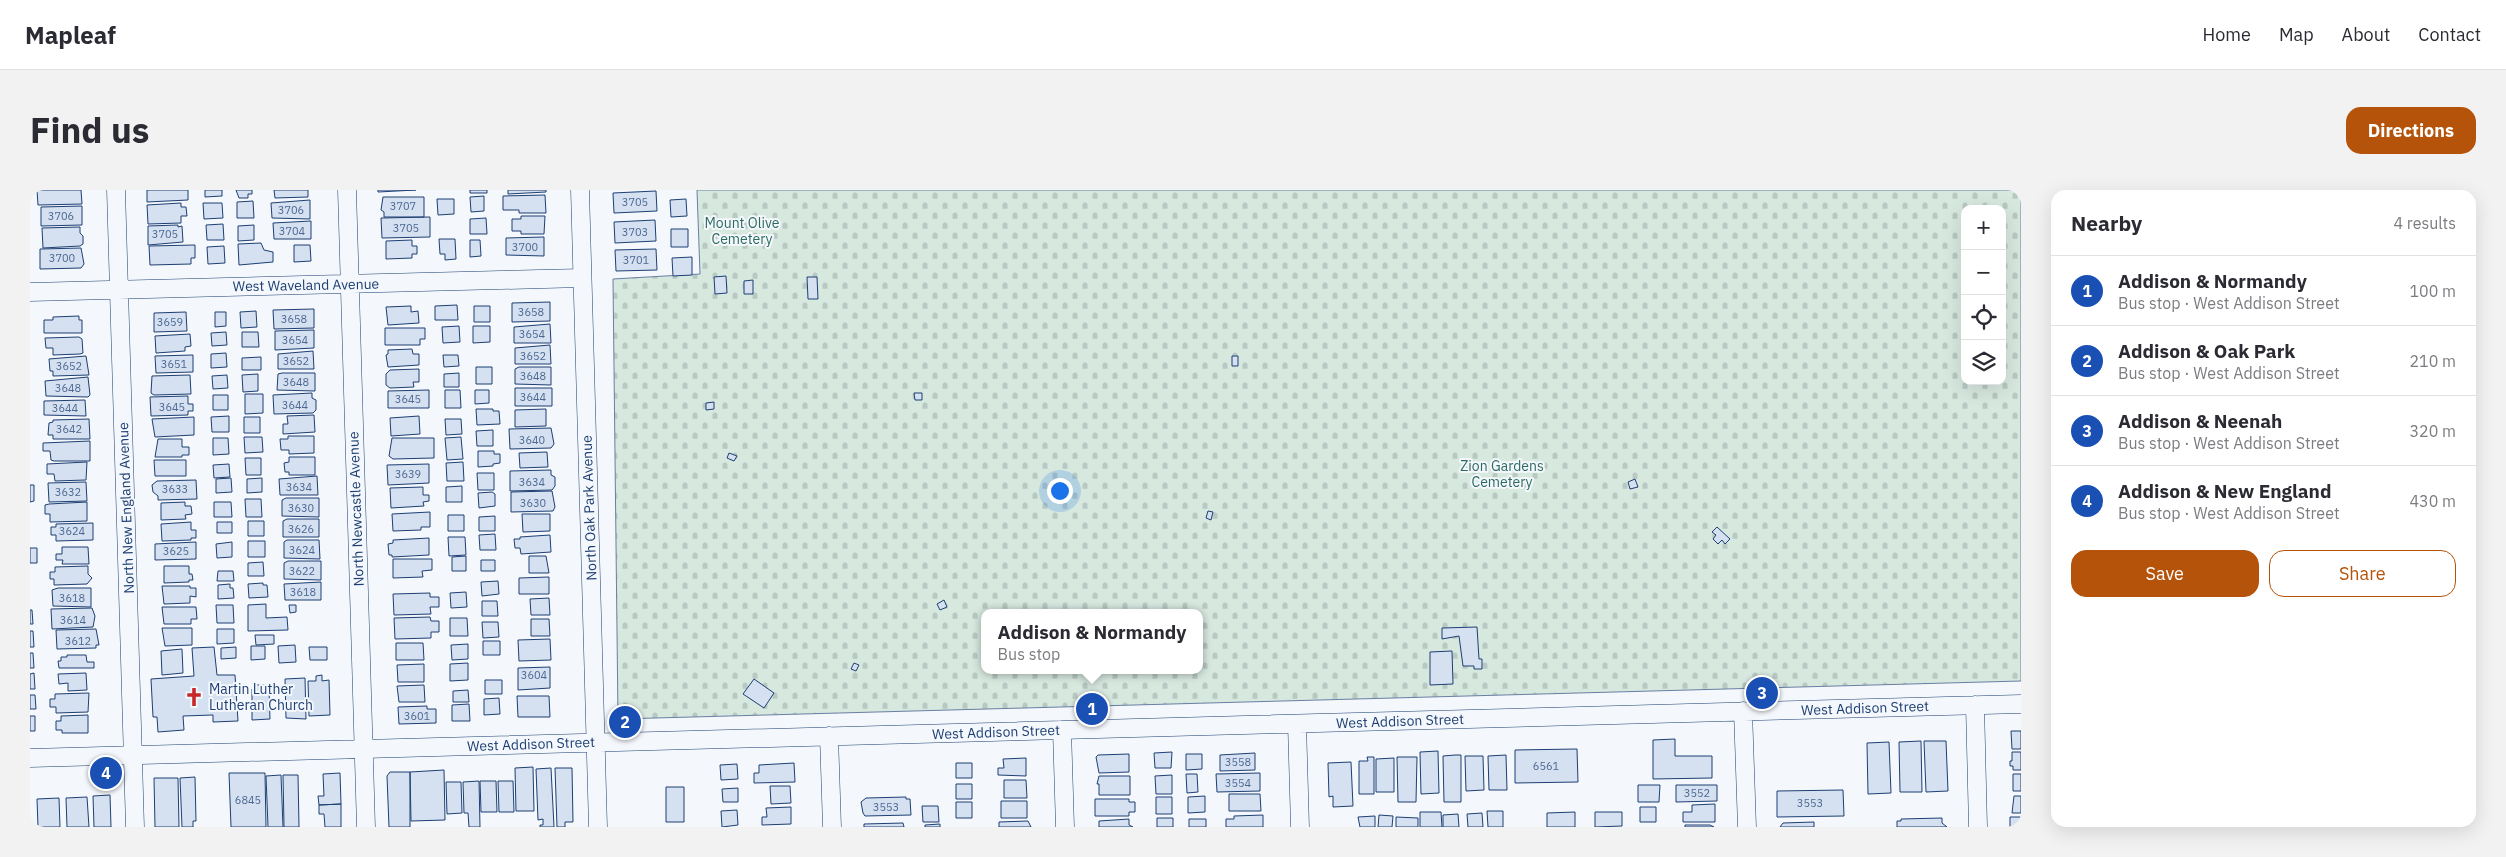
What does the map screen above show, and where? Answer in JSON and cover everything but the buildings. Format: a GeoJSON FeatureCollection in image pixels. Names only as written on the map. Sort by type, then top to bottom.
{"type":"FeatureCollection","features":[{"type":"Feature","properties":{"kind":"street","name":"North New England Avenue"},"geometry":{"type":"LineString","coordinates":[[116,190],[135,827]]}},
{"type":"Feature","properties":{"kind":"street","name":"North Newcastle Avenue"},"geometry":{"type":"LineString","coordinates":[[348,190],[366,827]]}},
{"type":"Feature","properties":{"kind":"street","name":"North Oak Park Avenue"},"geometry":{"type":"LineString","coordinates":[[580,190],[598,827]]}},
{"type":"Feature","properties":{"kind":"street","name":"West Waveland Avenue"},"geometry":{"type":"LineString","coordinates":[[30,292],[582,278]]}},
{"type":"Feature","properties":{"kind":"street","name":"West Addison Street"},"geometry":{"type":"LineString","coordinates":[[30,758],[2021,704]]}},
{"type":"Feature","properties":{"kind":"street"},"geometry":{"type":"LineString","coordinates":[[1975,705],[1978,827]]}},
{"type":"Feature","properties":{"kind":"street"},"geometry":{"type":"LineString","coordinates":[[1743,711],[1747,827]]}},
{"type":"Feature","properties":{"kind":"street"},"geometry":{"type":"LineString","coordinates":[[1296,724],[1300,827]]}},
{"type":"Feature","properties":{"kind":"street"},"geometry":{"type":"LineString","coordinates":[[1062,730],[1065,827]]}},
{"type":"Feature","properties":{"kind":"street"},"geometry":{"type":"LineString","coordinates":[[829,736],[832,827]]}},
{"type":"Feature","properties":{"kind":"green space","name":"Zion Gardens Cemetery"},"geometry":{"type":"Polygon","coordinates":[[[697,190],[2021,190],[2021,681],[618,719],[613,279],[700,274],[697,190]]]}},
{"type":"Feature","properties":{"kind":"place","name":"Addison & Neenah"},"geometry":{"type":"Point","coordinates":[1762,693]}},
{"type":"Feature","properties":{"kind":"place","name":"Martin Luther Lutheran Church"},"geometry":{"type":"Point","coordinates":[194,697]}},
{"type":"Feature","properties":{"kind":"place","name":"Addison & Normandy"},"geometry":{"type":"Point","coordinates":[1092,709]}},
{"type":"Feature","properties":{"kind":"place","name":"Addison & Oak Park"},"geometry":{"type":"Point","coordinates":[625,722]}},
{"type":"Feature","properties":{"kind":"place","name":"Addison & New England"},"geometry":{"type":"Point","coordinates":[106,773]}},
{"type":"Feature","properties":{"kind":"park label","name":"Mount Olive Cemetery"},"geometry":{"type":"Point","coordinates":[742,232]}}]}
